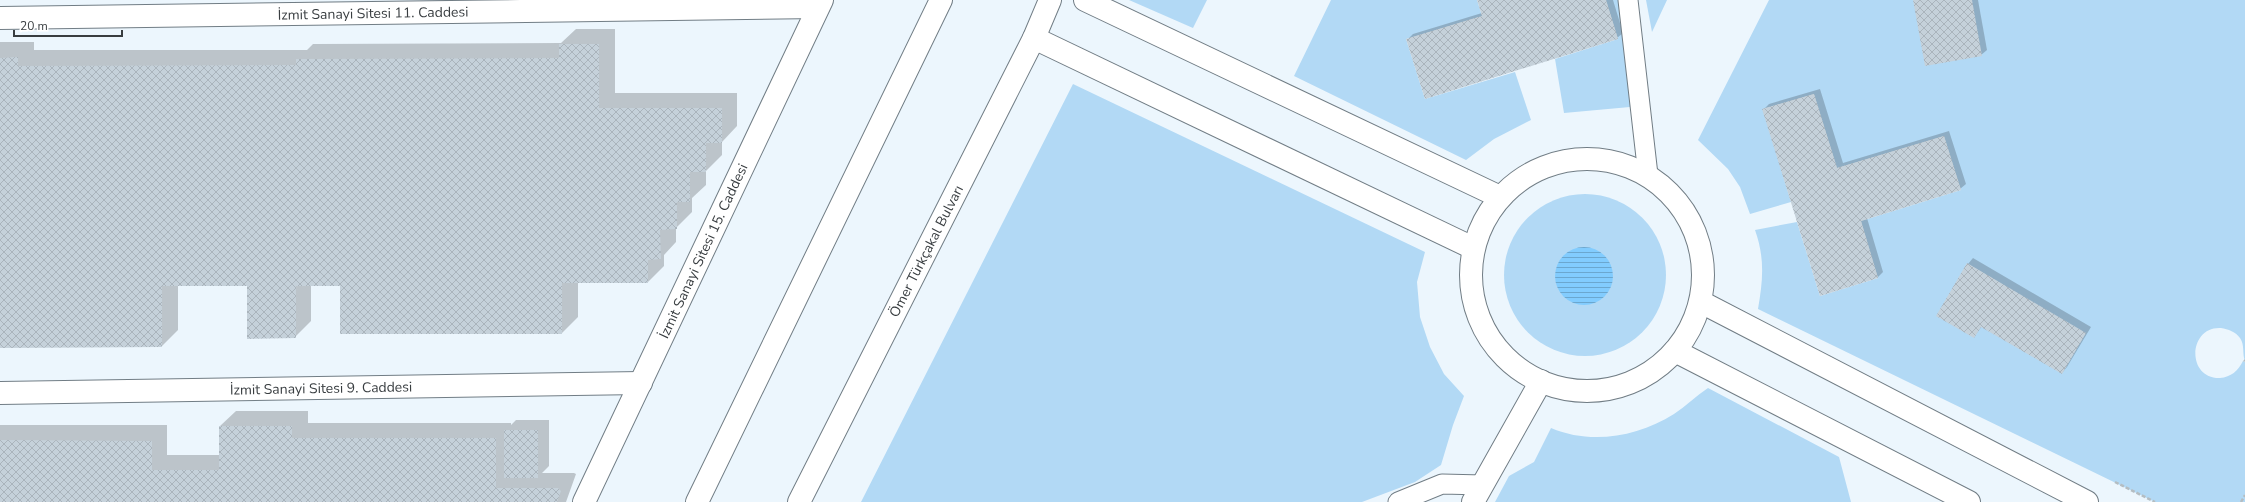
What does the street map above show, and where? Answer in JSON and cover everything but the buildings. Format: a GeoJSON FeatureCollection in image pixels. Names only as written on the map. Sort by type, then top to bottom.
{"type":"FeatureCollection","features":[{"type":"Feature","properties":{"kind":"street"},"geometry":{"type":"LineString","coordinates":[[697,502],[941,0]]}},
{"type":"Feature","properties":{"kind":"street","name":"Ömer Türkçakal Bulvarı"},"geometry":{"type":"LineString","coordinates":[[799,502],[1034,38],[1050,0]]}},
{"type":"Feature","properties":{"kind":"street"},"geometry":{"type":"LineString","coordinates":[[1084,0],[1500,197]]}},
{"type":"Feature","properties":{"kind":"street","name":"İzmit Sanayi Sitesi 11. Caddesi"},"geometry":{"type":"LineString","coordinates":[[0,18],[820,4]]}},
{"type":"Feature","properties":{"kind":"street","name":"İzmit Sanayi Sitesi 15. Caddesi"},"geometry":{"type":"LineString","coordinates":[[584,502],[820,4]]}},
{"type":"Feature","properties":{"kind":"street"},"geometry":{"type":"LineString","coordinates":[[1034,38],[1473,248]]}},
{"type":"Feature","properties":{"kind":"street"},"geometry":{"type":"LineString","coordinates":[[1570,159],[1610,160],[1648,175],[1676,198],[1695,230],[1704,266],[1701,302],[1691,328],[1675,350],[1654,370],[1627,384],[1598,390],[1569,389],[1541,381],[1513,364],[1491,340],[1476,312],[1470,280],[1473,248],[1483,221],[1500,197],[1532,172],[1570,159]]}},
{"type":"Feature","properties":{"kind":"street"},"geometry":{"type":"LineString","coordinates":[[1701,302],[2086,502]]}},
{"type":"Feature","properties":{"kind":"street"},"geometry":{"type":"LineString","coordinates":[[1675,350],[1969,502]]}},
{"type":"Feature","properties":{"kind":"street"},"geometry":{"type":"LineString","coordinates":[[1478,494],[1541,381]]}},
{"type":"Feature","properties":{"kind":"street","name":"İzmit Sanayi Sitesi 9. Caddesi"},"geometry":{"type":"LineString","coordinates":[[0,393],[641,383]]}},
{"type":"Feature","properties":{"kind":"lane"},"geometry":{"type":"LineString","coordinates":[[1628,0],[1648,175]]}},
{"type":"Feature","properties":{"kind":"lane"},"geometry":{"type":"LineString","coordinates":[[1398,502],[1442,484],[1478,494]]}},
{"type":"Feature","properties":{"kind":"path"},"geometry":{"type":"LineString","coordinates":[[2115,482],[2155,502]]}},
{"type":"Feature","properties":{"kind":"path"},"geometry":{"type":"LineString","coordinates":[[2241,502],[2245,495]]}},
{"type":"Feature","properties":{"kind":"shaded area"},"geometry":{"type":"Polygon","coordinates":[[[1129,0],[1207,0],[1193,28],[1129,0]]]}},
{"type":"Feature","properties":{"kind":"shaded area"},"geometry":{"type":"Polygon","coordinates":[[[1331,0],[1477,0],[1482,16],[1406,39],[1425,99],[1515,72],[1531,120],[1494,139],[1466,160],[1294,76],[1331,0]]]}},
{"type":"Feature","properties":{"kind":"shaded area"},"geometry":{"type":"Polygon","coordinates":[[[1606,0],[1624,0],[1641,102],[1630,107],[1564,113],[1555,59],[1618,39],[1606,0]]]}},
{"type":"Feature","properties":{"kind":"shaded area"},"geometry":{"type":"Polygon","coordinates":[[[1646,0],[1667,0],[1652,32],[1646,0]]]}},
{"type":"Feature","properties":{"kind":"shaded area"},"geometry":{"type":"Polygon","coordinates":[[[1769,0],[2245,0],[2245,361],[2240,338],[2232,331],[2221,328],[2210,330],[2202,335],[2197,343],[2195,353],[2201,370],[2209,376],[2220,378],[2231,375],[2239,368],[2243,361],[2245,362],[2245,502],[2155,502],[1758,309],[1761,288],[1762,260],[1755,230],[1797,222],[1820,296],[1878,278],[1861,221],[1961,190],[1944,136],[1837,168],[1814,94],[1763,109],[1791,202],[1750,214],[1740,187],[1728,169],[1698,140],[1769,0]]]}},
{"type":"Feature","properties":{"kind":"shaded area"},"geometry":{"type":"Polygon","coordinates":[[[1073,84],[1425,252],[1417,282],[1420,317],[1430,347],[1444,374],[1464,396],[1453,425],[1441,465],[1415,482],[1362,502],[861,502],[1073,84]]]}},
{"type":"Feature","properties":{"kind":"shaded area"},"geometry":{"type":"Polygon","coordinates":[[[1577,194],[1593,194],[1609,197],[1623,203],[1637,212],[1648,223],[1657,237],[1663,251],[1666,275],[1665,291],[1657,313],[1648,327],[1637,338],[1623,347],[1609,353],[1593,356],[1577,356],[1561,353],[1547,347],[1533,338],[1522,327],[1513,313],[1507,299],[1504,283],[1504,267],[1507,251],[1513,237],[1522,223],[1533,212],[1547,203],[1561,197],[1577,194]]]}},
{"type":"Feature","properties":{"kind":"shaded area"},"geometry":{"type":"Polygon","coordinates":[[[1708,388],[1839,457],[1851,502],[1495,502],[1509,476],[1534,462],[1551,428],[1582,436],[1614,436],[1629,433],[1660,422],[1674,414],[1708,388]]]}},
{"type":"Feature","properties":{"kind":"water"},"geometry":{"type":"Polygon","coordinates":[[[1584,247],[1595,249],[1608,260],[1611,265],[1613,276],[1611,287],[1600,300],[1595,303],[1584,305],[1573,303],[1560,292],[1557,287],[1555,276],[1557,265],[1568,252],[1573,249],[1584,247]]]}}]}
